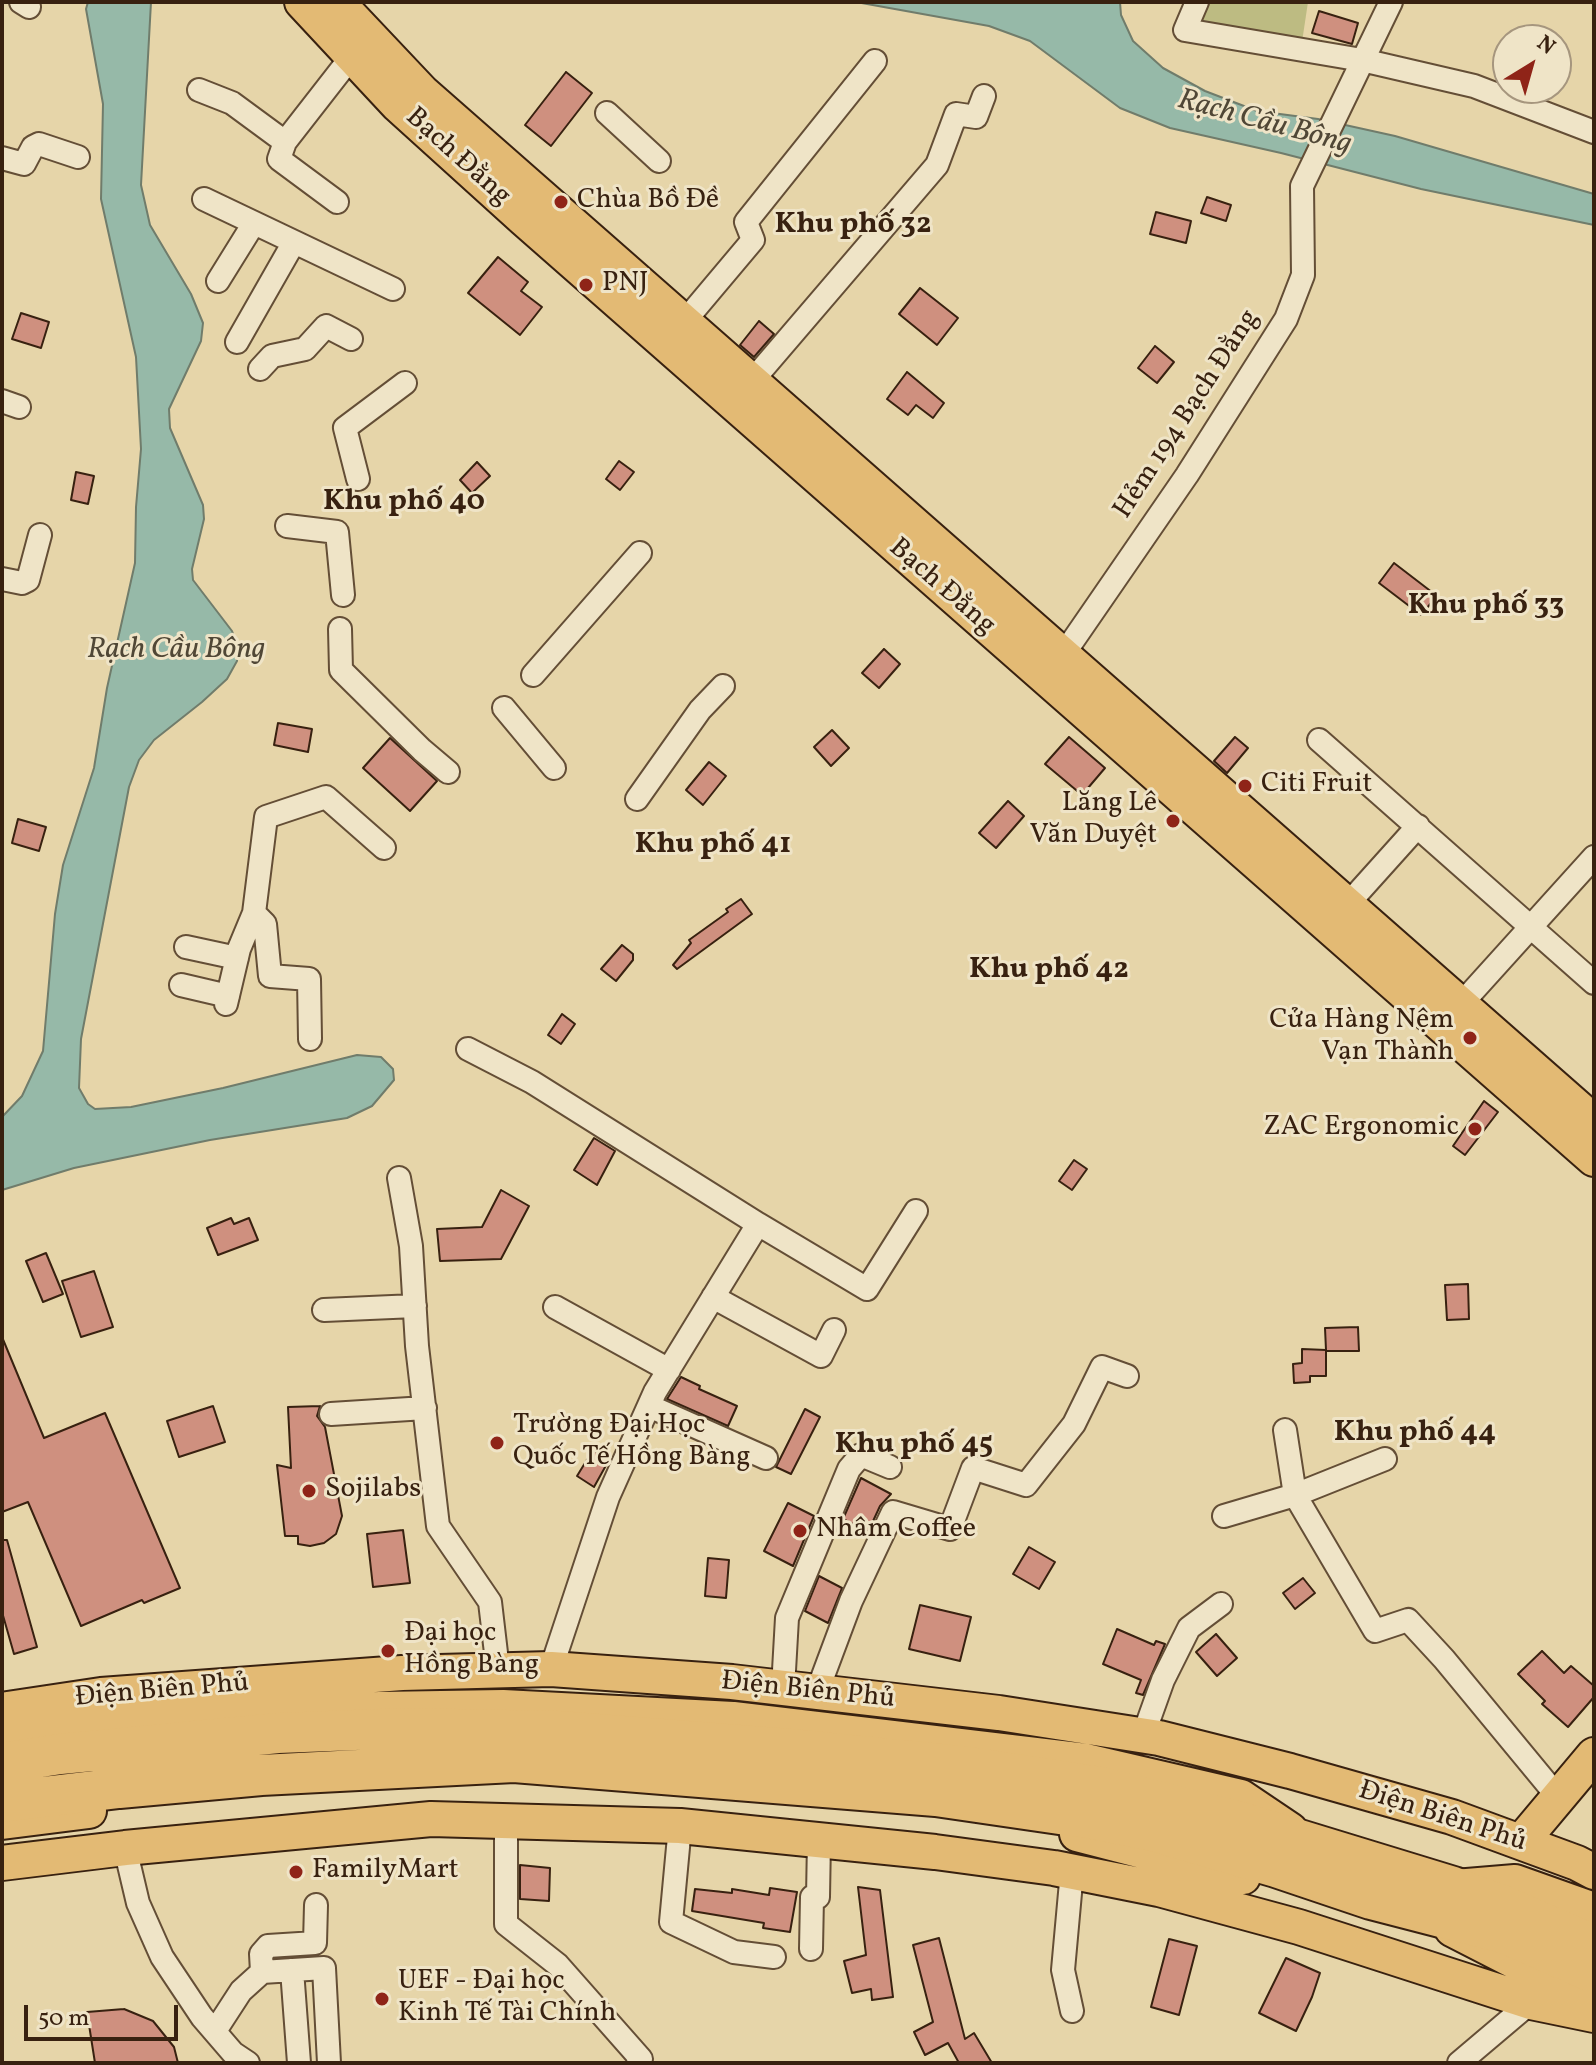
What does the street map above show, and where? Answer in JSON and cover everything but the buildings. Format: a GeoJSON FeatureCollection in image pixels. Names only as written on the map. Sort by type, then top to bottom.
{"type":"FeatureCollection","features":[{"type":"Feature","properties":{"kind":"highway","name":"Điện Biên Phủ"},"geometry":{"type":"LineString","coordinates":[[2,1763],[60,1754],[278,1733],[406,1728],[559,1731],[791,1749],[970,1767],[1101,1787],[1306,1841],[1453,1887]]}},
{"type":"Feature","properties":{"kind":"highway"},"geometry":{"type":"LineString","coordinates":[[2,1802],[261,1775],[514,1762],[936,1796],[1087,1818],[1156,1832],[1423,1913],[1504,1920],[1594,1945]]}},
{"type":"Feature","properties":{"kind":"highway"},"geometry":{"type":"LineString","coordinates":[[1453,1887],[1594,1973]]}},
{"type":"Feature","properties":{"kind":"main road","name":"Bạch Đằng"},"geometry":{"type":"LineString","coordinates":[[302,2],[398,105],[742,392],[1451,1015],[1594,1122]]}},
{"type":"Feature","properties":{"kind":"main road","name":"Bạch Đằng"},"geometry":{"type":"LineString","coordinates":[[337,2],[422,92],[684,322],[742,392]]}},
{"type":"Feature","properties":{"kind":"main road","name":"Bạch Đằng"},"geometry":{"type":"LineString","coordinates":[[1054,667],[1347,905],[1594,1159]]}},
{"type":"Feature","properties":{"kind":"main road","name":"Điện Biên Phủ"},"geometry":{"type":"LineString","coordinates":[[2,1710],[101,1695],[402,1673],[498,1670],[551,1669],[783,1688],[999,1713],[1143,1736],[1290,1771],[1452,1817],[1594,1872]]}},
{"type":"Feature","properties":{"kind":"main road","name":"Điện Biên Phủ"},"geometry":{"type":"LineString","coordinates":[[2,1740],[244,1713],[365,1709],[503,1707],[733,1719],[1086,1761],[1241,1797],[1306,1841]]}},
{"type":"Feature","properties":{"kind":"main road"},"geometry":{"type":"LineString","coordinates":[[1521,1842],[1594,1755]]}},
{"type":"Feature","properties":{"kind":"main road"},"geometry":{"type":"LineString","coordinates":[[2,1822],[304,1785],[493,1779],[585,1786],[663,1787],[1054,1828],[1246,1877],[1371,1899]]}},
{"type":"Feature","properties":{"kind":"main road"},"geometry":{"type":"LineString","coordinates":[[2,1863],[431,1819],[680,1826],[935,1852],[1072,1871],[1234,1907],[1531,2002],[1594,2015]]}},
{"type":"Feature","properties":{"kind":"main road","name":"Điện Biên Phủ"},"geometry":{"type":"LineString","coordinates":[[1453,1887],[1515,1882],[1594,1910]]}},
{"type":"Feature","properties":{"kind":"main road"},"geometry":{"type":"LineString","coordinates":[[1423,1913],[1498,1955],[1567,1988],[1594,2008]]}},
{"type":"Feature","properties":{"kind":"street"},"geometry":{"type":"LineString","coordinates":[[1197,2],[1185,30],[1362,60],[1474,86],[1594,132]]}},
{"type":"Feature","properties":{"kind":"street"},"geometry":{"type":"LineString","coordinates":[[1362,60],[1391,2]]}},
{"type":"Feature","properties":{"kind":"street"},"geometry":{"type":"LineString","coordinates":[[337,202],[279,159],[285,142],[352,56]]}},
{"type":"Feature","properties":{"kind":"street","name":"Hẻm 194 Bạch Đằng"},"geometry":{"type":"LineString","coordinates":[[1054,667],[1187,475],[1286,319],[1303,275],[1302,186],[1362,60]]}},
{"type":"Feature","properties":{"kind":"street"},"geometry":{"type":"LineString","coordinates":[[684,322],[753,240],[746,222],[875,61]]}},
{"type":"Feature","properties":{"kind":"street"},"geometry":{"type":"LineString","coordinates":[[199,90],[232,103],[285,142]]}},
{"type":"Feature","properties":{"kind":"street"},"geometry":{"type":"LineString","coordinates":[[742,392],[937,165],[956,114],[976,117],[984,96]]}},
{"type":"Feature","properties":{"kind":"street"},"geometry":{"type":"LineString","coordinates":[[607,113],[659,161]]}},
{"type":"Feature","properties":{"kind":"street"},"geometry":{"type":"LineString","coordinates":[[2,158],[24,164],[33,147],[39,144],[78,157]]}},
{"type":"Feature","properties":{"kind":"street"},"geometry":{"type":"LineString","coordinates":[[204,199],[393,289]]}},
{"type":"Feature","properties":{"kind":"street"},"geometry":{"type":"LineString","coordinates":[[218,281],[254,223]]}},
{"type":"Feature","properties":{"kind":"street"},"geometry":{"type":"LineString","coordinates":[[237,342],[294,242]]}},
{"type":"Feature","properties":{"kind":"street"},"geometry":{"type":"LineString","coordinates":[[260,369],[272,356],[305,349],[326,326],[351,339]]}},
{"type":"Feature","properties":{"kind":"street"},"geometry":{"type":"LineString","coordinates":[[358,479],[345,428],[405,383]]}},
{"type":"Feature","properties":{"kind":"street"},"geometry":{"type":"LineString","coordinates":[[287,526],[337,532],[343,595]]}},
{"type":"Feature","properties":{"kind":"street"},"geometry":{"type":"LineString","coordinates":[[2,579],[22,583],[28,580],[40,535]]}},
{"type":"Feature","properties":{"kind":"street"},"geometry":{"type":"LineString","coordinates":[[533,675],[640,553]]}},
{"type":"Feature","properties":{"kind":"street"},"geometry":{"type":"LineString","coordinates":[[340,629],[341,670],[448,772]]}},
{"type":"Feature","properties":{"kind":"street"},"geometry":{"type":"LineString","coordinates":[[637,799],[700,710],[723,686]]}},
{"type":"Feature","properties":{"kind":"street"},"geometry":{"type":"LineString","coordinates":[[504,708],[554,768]]}},
{"type":"Feature","properties":{"kind":"street"},"geometry":{"type":"LineString","coordinates":[[1319,740],[1594,983]]}},
{"type":"Feature","properties":{"kind":"street"},"geometry":{"type":"LineString","coordinates":[[181,985],[227,1000],[237,958],[254,913],[266,817],[326,797],[384,848]]}},
{"type":"Feature","properties":{"kind":"street"},"geometry":{"type":"LineString","coordinates":[[1347,905],[1418,826]]}},
{"type":"Feature","properties":{"kind":"street"},"geometry":{"type":"LineString","coordinates":[[1451,1015],[1594,857]]}},
{"type":"Feature","properties":{"kind":"street"},"geometry":{"type":"LineString","coordinates":[[254,913],[265,924],[270,976],[309,979],[310,1039]]}},
{"type":"Feature","properties":{"kind":"street"},"geometry":{"type":"LineString","coordinates":[[186,947],[237,958]]}},
{"type":"Feature","properties":{"kind":"street"},"geometry":{"type":"LineString","coordinates":[[468,1049],[532,1082],[867,1289],[916,1211]]}},
{"type":"Feature","properties":{"kind":"street"},"geometry":{"type":"LineString","coordinates":[[399,1178],[411,1246],[438,1526],[490,1602],[498,1670]]}},
{"type":"Feature","properties":{"kind":"street"},"geometry":{"type":"LineString","coordinates":[[551,1669],[608,1497],[649,1406],[758,1224]]}},
{"type":"Feature","properties":{"kind":"street"},"geometry":{"type":"LineString","coordinates":[[713,1297],[821,1356],[834,1330]]}},
{"type":"Feature","properties":{"kind":"street"},"geometry":{"type":"LineString","coordinates":[[324,1310],[415,1306]]}},
{"type":"Feature","properties":{"kind":"street"},"geometry":{"type":"LineString","coordinates":[[555,1307],[669,1370]]}},
{"type":"Feature","properties":{"kind":"street"},"geometry":{"type":"LineString","coordinates":[[817,1692],[851,1601],[893,1512],[950,1529],[973,1468],[1026,1485],[1074,1424],[1102,1367],[1127,1376]]}},
{"type":"Feature","properties":{"kind":"street"},"geometry":{"type":"LineString","coordinates":[[649,1406],[766,1458]]}},
{"type":"Feature","properties":{"kind":"street"},"geometry":{"type":"LineString","coordinates":[[331,1414],[425,1408]]}},
{"type":"Feature","properties":{"kind":"street"},"geometry":{"type":"LineString","coordinates":[[1285,1430],[1295,1495],[1375,1631],[1408,1620],[1558,1797]]}},
{"type":"Feature","properties":{"kind":"street"},"geometry":{"type":"LineString","coordinates":[[783,1688],[787,1618],[849,1469],[861,1455],[890,1467]]}},
{"type":"Feature","properties":{"kind":"street"},"geometry":{"type":"LineString","coordinates":[[1224,1516],[1295,1495],[1385,1459]]}},
{"type":"Feature","properties":{"kind":"street"},"geometry":{"type":"LineString","coordinates":[[1143,1736],[1163,1680],[1189,1628],[1221,1604]]}},
{"type":"Feature","properties":{"kind":"street"},"geometry":{"type":"LineString","coordinates":[[506,1821],[506,1924],[558,1965],[641,2059],[638,2063]]}},
{"type":"Feature","properties":{"kind":"street"},"geometry":{"type":"LineString","coordinates":[[680,1826],[671,1922],[734,1952],[774,1957]]}},
{"type":"Feature","properties":{"kind":"street"},"geometry":{"type":"LineString","coordinates":[[811,1949],[812,1897],[818,1897],[819,1840]]}},
{"type":"Feature","properties":{"kind":"street"},"geometry":{"type":"LineString","coordinates":[[125,1848],[138,1903],[162,1957],[215,2031],[233,2053],[248,2063]]}},
{"type":"Feature","properties":{"kind":"street"},"geometry":{"type":"LineString","coordinates":[[1072,1871],[1063,1970],[1072,2011]]}},
{"type":"Feature","properties":{"kind":"street"},"geometry":{"type":"LineString","coordinates":[[262,1972],[261,1954],[268,1946],[315,1943],[316,1905]]}},
{"type":"Feature","properties":{"kind":"street"},"geometry":{"type":"LineString","coordinates":[[215,2031],[241,1991],[262,1972],[324,1968],[330,2063]]}},
{"type":"Feature","properties":{"kind":"street"},"geometry":{"type":"LineString","coordinates":[[292,1970],[299,2063]]}},
{"type":"Feature","properties":{"kind":"street"},"geometry":{"type":"LineString","coordinates":[[1459,2063],[1531,2002]]}},
{"type":"Feature","properties":{"kind":"shaded area"},"geometry":{"type":"Polygon","coordinates":[[[1203,2],[1308,2],[1302,42],[1194,22],[1203,2]]]}},
{"type":"Feature","properties":{"kind":"water","name":"Rạch Cầu Bông"},"geometry":{"type":"Polygon","coordinates":[[[88,2],[151,2],[141,185],[150,225],[191,294],[203,323],[201,341],[169,409],[170,428],[203,505],[204,519],[192,569],[193,580],[232,631],[238,648],[237,661],[227,679],[154,740],[139,760],[129,787],[81,1039],[79,1088],[88,1104],[95,1109],[131,1107],[357,1055],[381,1057],[393,1069],[394,1080],[372,1106],[347,1118],[210,1140],[74,1168],[2,1190],[2,1117],[22,1096],[43,1051],[55,914],[63,865],[94,768],[107,688],[135,563],[141,449],[136,357],[101,199],[103,104],[86,9],[88,2]]]}},
{"type":"Feature","properties":{"kind":"water","name":"Rạch Cầu Bông"},"geometry":{"type":"Polygon","coordinates":[[[856,2],[1120,2],[1121,15],[1133,41],[1163,68],[1205,91],[1257,111],[1318,119],[1395,136],[1594,194],[1594,225],[1421,189],[1170,128],[1120,108],[1030,41],[989,26],[856,2]]]}},
{"type":"Feature","properties":{"kind":"place","name":"Chùa Bồ Đề"},"geometry":{"type":"Point","coordinates":[561,202]}},
{"type":"Feature","properties":{"kind":"place","name":"PNJ"},"geometry":{"type":"Point","coordinates":[586,285]}},
{"type":"Feature","properties":{"kind":"place","name":"Citi Fruit"},"geometry":{"type":"Point","coordinates":[1245,786]}},
{"type":"Feature","properties":{"kind":"place","name":"Lăng Lê Văn Duyệt"},"geometry":{"type":"Point","coordinates":[1173,821]}},
{"type":"Feature","properties":{"kind":"place","name":"Cửa Hàng Nệm Vạn Thành"},"geometry":{"type":"Point","coordinates":[1470,1038]}},
{"type":"Feature","properties":{"kind":"place","name":"ZAC Ergonomic"},"geometry":{"type":"Point","coordinates":[1475,1129]}},
{"type":"Feature","properties":{"kind":"place","name":"Trường Đại Học Quốc Tế Hồng Bàng"},"geometry":{"type":"Point","coordinates":[497,1443]}},
{"type":"Feature","properties":{"kind":"place","name":"Sojilabs"},"geometry":{"type":"Point","coordinates":[309,1491]}},
{"type":"Feature","properties":{"kind":"place","name":"Nhâm Coffee"},"geometry":{"type":"Point","coordinates":[800,1531]}},
{"type":"Feature","properties":{"kind":"place","name":"Đại học Hồng Bàng"},"geometry":{"type":"Point","coordinates":[388,1651]}},
{"type":"Feature","properties":{"kind":"place","name":"FamilyMart"},"geometry":{"type":"Point","coordinates":[296,1872]}},
{"type":"Feature","properties":{"kind":"place","name":"UEF - Đại học Kinh Tế Tài Chính"},"geometry":{"type":"Point","coordinates":[382,1999]}},
{"type":"Feature","properties":{"kind":"district","name":"Khu phố 32"},"geometry":{"type":"Point","coordinates":[853,226]}},
{"type":"Feature","properties":{"kind":"district","name":"Khu phố 40"},"geometry":{"type":"Point","coordinates":[404,503]}},
{"type":"Feature","properties":{"kind":"district","name":"Khu phố 33"},"geometry":{"type":"Point","coordinates":[1486,607]}},
{"type":"Feature","properties":{"kind":"district","name":"Khu phố 41"},"geometry":{"type":"Point","coordinates":[713,846]}},
{"type":"Feature","properties":{"kind":"district","name":"Khu phố 42"},"geometry":{"type":"Point","coordinates":[1049,971]}},
{"type":"Feature","properties":{"kind":"district","name":"Khu phố 44"},"geometry":{"type":"Point","coordinates":[1415,1434]}},
{"type":"Feature","properties":{"kind":"district","name":"Khu phố 45"},"geometry":{"type":"Point","coordinates":[914,1446]}}]}
